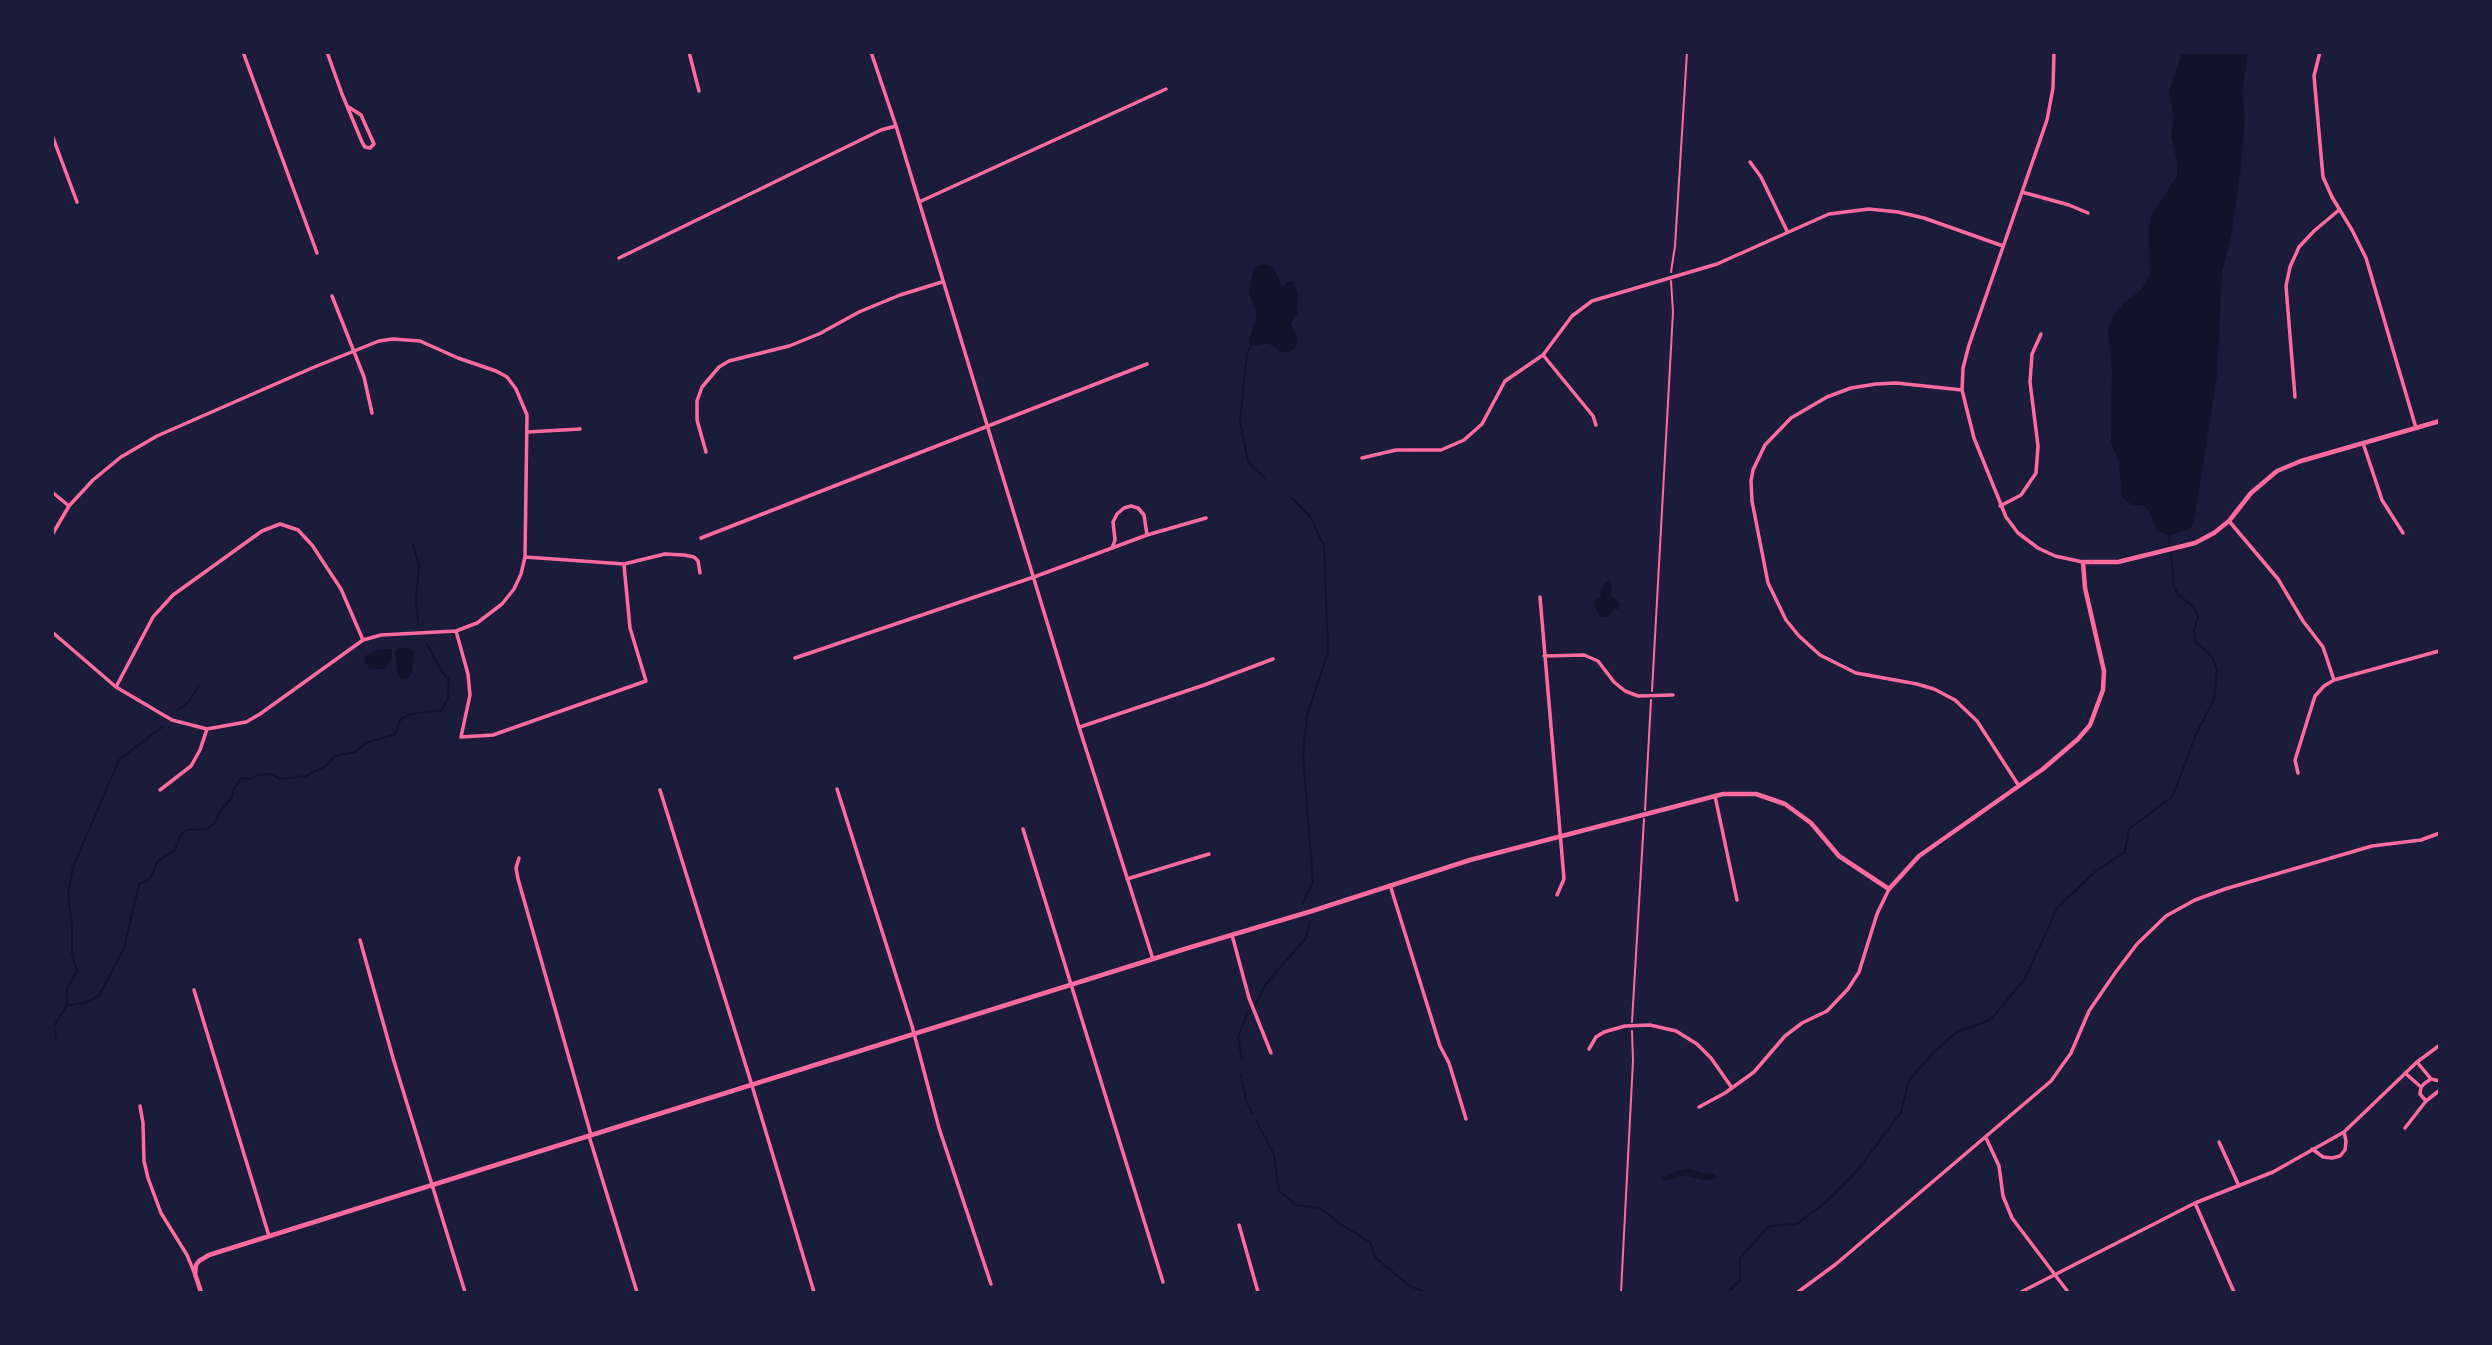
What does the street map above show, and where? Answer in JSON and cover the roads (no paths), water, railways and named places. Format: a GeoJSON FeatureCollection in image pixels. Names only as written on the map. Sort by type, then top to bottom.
{"type":"FeatureCollection","features":[{"type":"Feature","properties":{"kind":"street"},"geometry":{"type":"LineString","coordinates":[[243,52],[317,253]]}},
{"type":"Feature","properties":{"kind":"street"},"geometry":{"type":"LineString","coordinates":[[327,52],[347,106],[362,142],[365,147],[370,148],[374,144],[361,115],[347,106]]}},
{"type":"Feature","properties":{"kind":"street"},"geometry":{"type":"LineString","coordinates":[[689,52],[699,91]]}},
{"type":"Feature","properties":{"kind":"street"},"geometry":{"type":"LineString","coordinates":[[871,52],[1153,959]]}},
{"type":"Feature","properties":{"kind":"street"},"geometry":{"type":"LineString","coordinates":[[2054,52],[2049,111],[1965,358],[1962,390],[1971,430],[2000,506],[2018,533],[2038,548],[2055,556],[2083,562],[2118,562],[2177,548],[2208,537],[2229,521],[2260,483],[2277,471],[2301,461],[2440,421]]}},
{"type":"Feature","properties":{"kind":"street"},"geometry":{"type":"LineString","coordinates":[[2320,52],[2314,76],[2321,167],[2327,187],[2366,258],[2416,428]]}},
{"type":"Feature","properties":{"kind":"street"},"geometry":{"type":"LineString","coordinates":[[918,202],[1166,89]]}},
{"type":"Feature","properties":{"kind":"street"},"geometry":{"type":"LineString","coordinates":[[619,258],[881,130],[896,126]]}},
{"type":"Feature","properties":{"kind":"street"},"geometry":{"type":"LineString","coordinates":[[52,135],[77,201]]}},
{"type":"Feature","properties":{"kind":"street"},"geometry":{"type":"LineString","coordinates":[[1750,162],[1761,177],[1787,230]]}},
{"type":"Feature","properties":{"kind":"street"},"geometry":{"type":"LineString","coordinates":[[2022,192],[2069,205],[2088,214]]}},
{"type":"Feature","properties":{"kind":"street"},"geometry":{"type":"LineString","coordinates":[[1362,458],[1395,450],[1428,452],[1455,445],[1473,433],[1489,412],[1505,381],[1543,355],[1572,316],[1592,301],[1717,264],[1759,247],[1787,230],[1829,214],[1869,209],[1898,212],[1924,218],[2003,246]]}},
{"type":"Feature","properties":{"kind":"street"},"geometry":{"type":"LineString","coordinates":[[2295,397],[2286,286],[2290,267],[2299,247],[2339,210]]}},
{"type":"Feature","properties":{"kind":"street"},"geometry":{"type":"LineString","coordinates":[[706,452],[697,420],[697,401],[702,387],[719,367],[729,361],[789,346],[901,294],[942,282]]}},
{"type":"Feature","properties":{"kind":"street"},"geometry":{"type":"LineString","coordinates":[[332,296],[364,377],[372,413]]}},
{"type":"Feature","properties":{"kind":"street"},"geometry":{"type":"LineString","coordinates":[[2000,506],[2021,495],[2036,473],[2038,446],[2030,382],[2032,354],[2041,334]]}},
{"type":"Feature","properties":{"kind":"street"},"geometry":{"type":"LineString","coordinates":[[52,535],[69,506],[93,480],[121,457],[157,436],[354,351],[393,339],[415,340],[507,377],[523,401],[527,415],[524,557],[517,582],[502,604],[477,623],[456,631],[381,635],[363,640],[246,722],[207,729],[172,720],[116,687],[52,632]]}},
{"type":"Feature","properties":{"kind":"street"},"geometry":{"type":"LineString","coordinates":[[1543,355],[1593,416],[1595,425]]}},
{"type":"Feature","properties":{"kind":"street"},"geometry":{"type":"LineString","coordinates":[[701,538],[1147,364]]}},
{"type":"Feature","properties":{"kind":"street"},"geometry":{"type":"LineString","coordinates":[[1962,390],[1896,383],[1851,388],[1827,397],[1808,407],[1772,436],[1757,459],[1751,491],[1767,579],[1774,599],[1799,636],[1837,665],[1877,678],[1934,689],[1955,700],[1977,720],[2019,786]]}},
{"type":"Feature","properties":{"kind":"street"},"geometry":{"type":"LineString","coordinates":[[528,432],[580,429]]}},
{"type":"Feature","properties":{"kind":"street"},"geometry":{"type":"LineString","coordinates":[[2363,443],[2382,500],[2403,533]]}},
{"type":"Feature","properties":{"kind":"street"},"geometry":{"type":"LineString","coordinates":[[52,492],[69,506]]}},
{"type":"Feature","properties":{"kind":"street"},"geometry":{"type":"LineString","coordinates":[[1112,548],[1115,540],[1113,522],[1116,514],[1124,508],[1138,508],[1144,515],[1147,535]]}},
{"type":"Feature","properties":{"kind":"street"},"geometry":{"type":"LineString","coordinates":[[795,658],[1034,577],[1147,535],[1206,518]]}},
{"type":"Feature","properties":{"kind":"street"},"geometry":{"type":"LineString","coordinates":[[2229,521],[2278,579],[2303,621],[2323,647],[2334,680]]}},
{"type":"Feature","properties":{"kind":"street"},"geometry":{"type":"LineString","coordinates":[[116,687],[153,617],[173,595],[262,531],[280,524],[298,530],[312,545],[341,589],[363,640]]}},
{"type":"Feature","properties":{"kind":"street"},"geometry":{"type":"LineString","coordinates":[[524,557],[624,564],[666,554],[684,555],[694,557],[698,561],[700,573]]}},
{"type":"Feature","properties":{"kind":"street"},"geometry":{"type":"LineString","coordinates":[[1699,1108],[1754,1072],[1785,1036],[1802,1023],[1827,1010],[1849,989],[1859,972],[1877,914],[1889,889],[1919,856],[2019,786],[2062,753],[2090,725],[2104,691],[2104,667],[2085,588],[2083,562]]}},
{"type":"Feature","properties":{"kind":"street"},"geometry":{"type":"LineString","coordinates":[[456,631],[468,674],[470,695],[461,737],[493,735],[646,681],[630,628],[624,564]]}},
{"type":"Feature","properties":{"kind":"street"},"geometry":{"type":"LineString","coordinates":[[1540,597],[1564,879],[1557,895]]}},
{"type":"Feature","properties":{"kind":"street"},"geometry":{"type":"LineString","coordinates":[[2298,773],[2295,760],[2315,696],[2324,686],[2334,680],[2439,651]]}},
{"type":"Feature","properties":{"kind":"street"},"geometry":{"type":"LineString","coordinates":[[1544,656],[1584,655],[1598,661],[1614,682],[1625,691],[1638,696],[1672,695]]}},
{"type":"Feature","properties":{"kind":"street"},"geometry":{"type":"LineString","coordinates":[[1079,727],[1273,659]]}},
{"type":"Feature","properties":{"kind":"street"},"geometry":{"type":"LineString","coordinates":[[160,790],[191,766],[201,750],[207,729]]}},
{"type":"Feature","properties":{"kind":"street"},"geometry":{"type":"LineString","coordinates":[[837,789],[912,1026],[939,1128],[990,1284]]}},
{"type":"Feature","properties":{"kind":"street"},"geometry":{"type":"LineString","coordinates":[[660,790],[814,1293]]}},
{"type":"Feature","properties":{"kind":"street"},"geometry":{"type":"LineString","coordinates":[[195,1274],[196,1265],[203,1258],[269,1236],[1470,860],[1715,796],[1730,793],[1756,794],[1785,804],[1811,823],[1839,856],[1889,889]]}},
{"type":"Feature","properties":{"kind":"street"},"geometry":{"type":"LineString","coordinates":[[1715,796],[1737,900]]}},
{"type":"Feature","properties":{"kind":"street"},"geometry":{"type":"LineString","coordinates":[[1023,829],[1163,1282]]}},
{"type":"Feature","properties":{"kind":"street"},"geometry":{"type":"LineString","coordinates":[[1798,1293],[2051,1082],[2061,1070],[2089,1011],[2137,944],[2166,916],[2225,889],[2372,846],[2421,840],[2440,832]]}},
{"type":"Feature","properties":{"kind":"street"},"geometry":{"type":"LineString","coordinates":[[1127,879],[1209,853]]}},
{"type":"Feature","properties":{"kind":"street"},"geometry":{"type":"LineString","coordinates":[[519,858],[517,879],[637,1293]]}},
{"type":"Feature","properties":{"kind":"street"},"geometry":{"type":"LineString","coordinates":[[1390,885],[1440,1046],[1449,1063],[1466,1119]]}},
{"type":"Feature","properties":{"kind":"street"},"geometry":{"type":"LineString","coordinates":[[1232,935],[1249,998],[1270,1053]]}},
{"type":"Feature","properties":{"kind":"street"},"geometry":{"type":"LineString","coordinates":[[360,940],[465,1293]]}},
{"type":"Feature","properties":{"kind":"street"},"geometry":{"type":"LineString","coordinates":[[194,990],[269,1236]]}},
{"type":"Feature","properties":{"kind":"street"},"geometry":{"type":"LineString","coordinates":[[1589,1049],[1604,1032],[1632,1025],[1650,1025],[1676,1031],[1698,1044],[1732,1088]]}},
{"type":"Feature","properties":{"kind":"street"},"geometry":{"type":"LineString","coordinates":[[2021,1293],[2195,1203],[2273,1172],[2344,1132],[2417,1062],[2440,1045]]}},
{"type":"Feature","properties":{"kind":"street"},"geometry":{"type":"LineString","coordinates":[[2417,1062],[2431,1079],[2440,1081]]}},
{"type":"Feature","properties":{"kind":"street"},"geometry":{"type":"LineString","coordinates":[[2405,1073],[2421,1087]]}},
{"type":"Feature","properties":{"kind":"street"},"geometry":{"type":"LineString","coordinates":[[2426,1101],[2420,1094],[2421,1087],[2431,1079]]}},
{"type":"Feature","properties":{"kind":"street"},"geometry":{"type":"LineString","coordinates":[[2405,1128],[2426,1101],[2440,1090]]}},
{"type":"Feature","properties":{"kind":"street"},"geometry":{"type":"LineString","coordinates":[[139,1106],[148,1178],[161,1213],[187,1255],[201,1293]]}},
{"type":"Feature","properties":{"kind":"street"},"geometry":{"type":"LineString","coordinates":[[2312,1149],[2323,1157],[2340,1156],[2345,1150],[2344,1132]]}},
{"type":"Feature","properties":{"kind":"street"},"geometry":{"type":"LineString","coordinates":[[1986,1138],[1999,1166],[2003,1196],[2012,1218],[2068,1293]]}},
{"type":"Feature","properties":{"kind":"street"},"geometry":{"type":"LineString","coordinates":[[2218,1142],[2239,1186]]}},
{"type":"Feature","properties":{"kind":"street"},"geometry":{"type":"LineString","coordinates":[[2195,1203],[2234,1293]]}},
{"type":"Feature","properties":{"kind":"street"},"geometry":{"type":"LineString","coordinates":[[1239,1225],[1258,1293]]}},
{"type":"Feature","properties":{"kind":"waterway"},"geometry":{"type":"LineString","coordinates":[[1251,346],[1247,354],[1240,420],[1248,462],[1265,478]]}},
{"type":"Feature","properties":{"kind":"waterway"},"geometry":{"type":"LineString","coordinates":[[1292,498],[1311,518],[1324,546],[1328,652],[1307,716],[1303,756],[1313,882],[1303,903]]}},
{"type":"Feature","properties":{"kind":"waterway"},"geometry":{"type":"LineString","coordinates":[[2169,534],[2170,546]]}},
{"type":"Feature","properties":{"kind":"waterway"},"geometry":{"type":"LineString","coordinates":[[413,544],[419,565],[416,598],[418,622]]}},
{"type":"Feature","properties":{"kind":"waterway"},"geometry":{"type":"LineString","coordinates":[[1728,1292],[1740,1280],[1740,1258],[1769,1226],[1797,1224],[1827,1201],[1857,1171],[1901,1112],[1909,1080],[1937,1049],[1957,1032],[1990,1020],[2024,980],[2058,907],[2096,871],[2125,852],[2129,829],[2173,796],[2196,734],[2214,700],[2217,670],[2213,658],[2195,641],[2194,630],[2198,616],[2194,607],[2178,595],[2174,586],[2171,552]]}},
{"type":"Feature","properties":{"kind":"waterway"},"geometry":{"type":"LineString","coordinates":[[52,1041],[56,1036],[53,1028],[67,1005],[84,1003],[99,996],[124,948],[139,884],[150,879],[158,861],[175,850],[181,834],[187,830],[207,829],[216,822],[241,778],[251,779],[258,775],[271,774],[280,779],[306,776],[327,765],[335,756],[355,752],[367,742],[395,735],[400,720],[411,714],[442,710],[448,698],[449,680],[427,644]]}},
{"type":"Feature","properties":{"kind":"waterway"},"geometry":{"type":"LineString","coordinates":[[177,711],[189,701],[199,686]]}},
{"type":"Feature","properties":{"kind":"waterway"},"geometry":{"type":"LineString","coordinates":[[67,1003],[67,988],[77,972],[72,952],[68,894],[73,867],[119,760],[162,727]]}},
{"type":"Feature","properties":{"kind":"waterway"},"geometry":{"type":"LineString","coordinates":[[1256,1004],[1265,985],[1306,938],[1310,922]]}},
{"type":"Feature","properties":{"kind":"waterway"},"geometry":{"type":"LineString","coordinates":[[1242,1060],[1238,1037],[1248,1011]]}},
{"type":"Feature","properties":{"kind":"waterway"},"geometry":{"type":"LineString","coordinates":[[1241,1074],[1246,1100],[1252,1113]]}},
{"type":"Feature","properties":{"kind":"waterway"},"geometry":{"type":"LineString","coordinates":[[1256,1120],[1274,1155],[1279,1191],[1296,1205],[1320,1208],[1370,1242],[1376,1258],[1408,1285],[1425,1292]]}}]}
